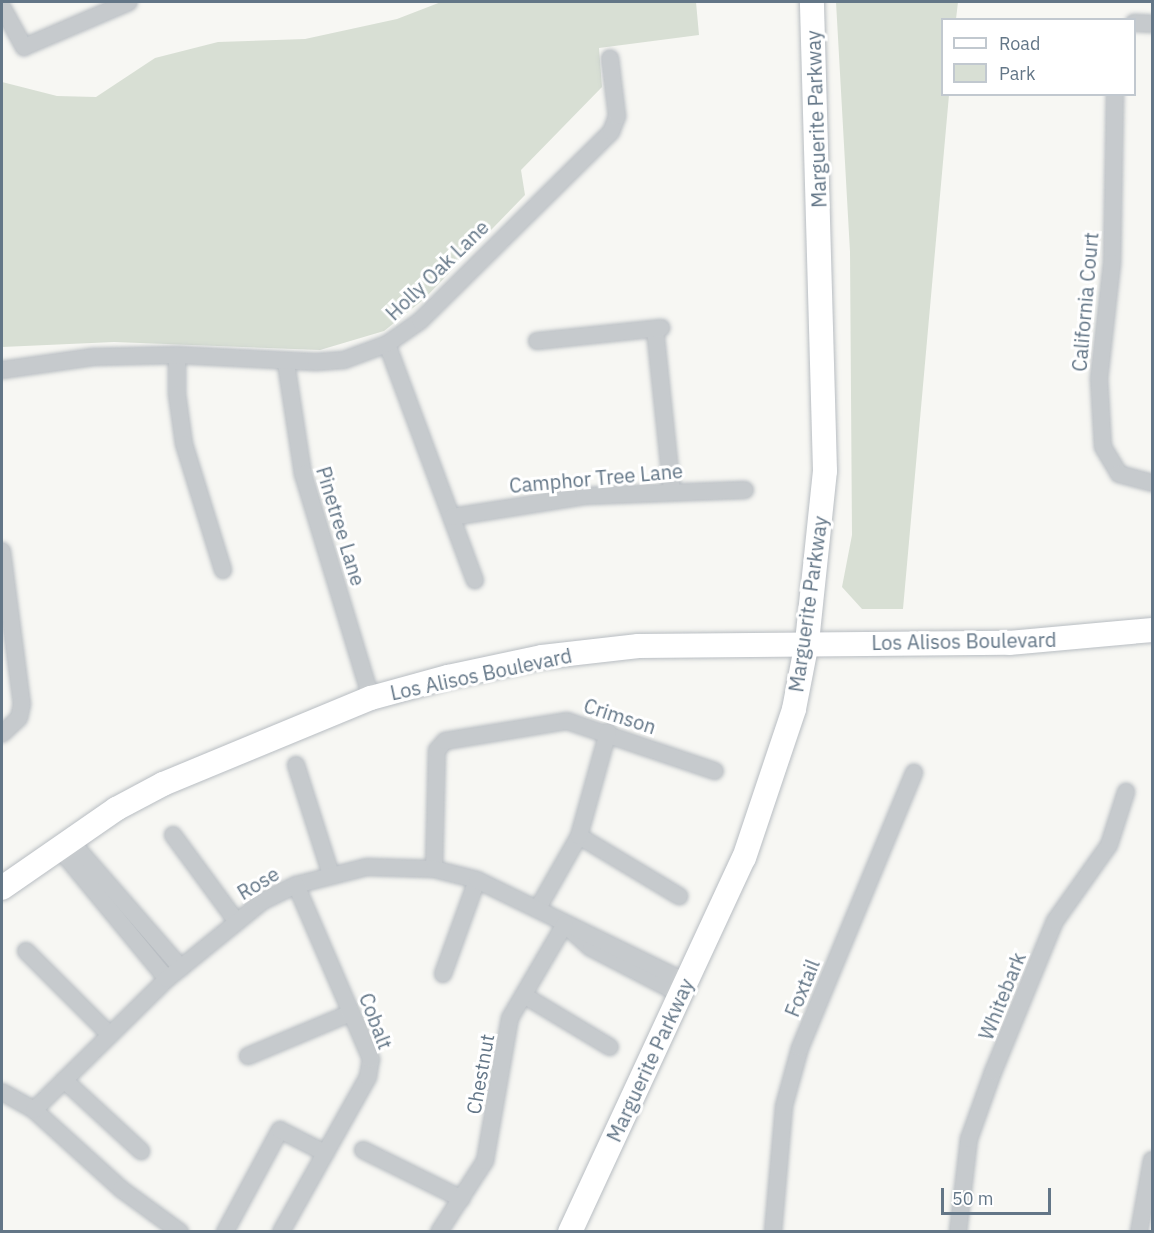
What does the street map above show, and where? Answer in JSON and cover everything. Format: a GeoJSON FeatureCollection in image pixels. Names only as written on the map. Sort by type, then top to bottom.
{"type":"FeatureCollection","features":[{"type":"Feature","properties":{"kind":"main road","name":"Marguerite Parkway"},"geometry":{"type":"LineString","coordinates":[[570,1232],[744,858],[774,776],[807,642],[825,471],[826,388],[812,2]]}},
{"type":"Feature","properties":{"kind":"main road","name":"Los Alisos Boulevard"},"geometry":{"type":"LineString","coordinates":[[2,888],[64,843],[163,784],[371,698],[542,657],[638,646],[807,642],[1009,643],[1152,630]]}},
{"type":"Feature","properties":{"kind":"street"},"geometry":{"type":"LineString","coordinates":[[2,7],[24,47],[129,2]]}},
{"type":"Feature","properties":{"kind":"street"},"geometry":{"type":"LineString","coordinates":[[1136,23],[1152,24]]}},
{"type":"Feature","properties":{"kind":"street","name":"Holly Oak Lane"},"geometry":{"type":"LineString","coordinates":[[2,370],[93,357],[177,355],[286,363],[344,360],[387,344],[420,321],[611,132],[617,116],[610,58]]}},
{"type":"Feature","properties":{"kind":"street","name":"California Court"},"geometry":{"type":"LineString","coordinates":[[1115,96],[1112,263],[1100,363],[1101,428],[1111,466],[1128,478],[1152,483]]}},
{"type":"Feature","properties":{"kind":"street"},"geometry":{"type":"LineString","coordinates":[[537,341],[658,328],[672,491]]}},
{"type":"Feature","properties":{"kind":"street"},"geometry":{"type":"LineString","coordinates":[[387,344],[475,580]]}},
{"type":"Feature","properties":{"kind":"street"},"geometry":{"type":"LineString","coordinates":[[177,355],[177,394],[184,444],[223,570]]}},
{"type":"Feature","properties":{"kind":"street","name":"Pinetree Lane"},"geometry":{"type":"LineString","coordinates":[[286,363],[303,474],[371,698]]}},
{"type":"Feature","properties":{"kind":"street","name":"Camphor Tree Lane"},"geometry":{"type":"LineString","coordinates":[[452,517],[584,496],[745,490]]}},
{"type":"Feature","properties":{"kind":"street"},"geometry":{"type":"LineString","coordinates":[[2,551],[22,704],[19,718],[2,734]]}},
{"type":"Feature","properties":{"kind":"street","name":"Crimson"},"geometry":{"type":"LineString","coordinates":[[434,869],[440,745],[445,741],[567,721],[608,732],[716,771]]}},
{"type":"Feature","properties":{"kind":"street"},"geometry":{"type":"LineString","coordinates":[[538,908],[579,836],[608,732]]}},
{"type":"Feature","properties":{"kind":"street"},"geometry":{"type":"LineString","coordinates":[[296,765],[331,875]]}},
{"type":"Feature","properties":{"kind":"street","name":"Foxtail"},"geometry":{"type":"LineString","coordinates":[[773,1232],[784,1106],[800,1048],[914,773]]}},
{"type":"Feature","properties":{"kind":"street","name":"Whitebark"},"geometry":{"type":"LineString","coordinates":[[958,1232],[969,1139],[993,1072],[1055,921],[1109,845],[1126,792]]}},
{"type":"Feature","properties":{"kind":"street"},"geometry":{"type":"LineString","coordinates":[[173,835],[237,922]]}},
{"type":"Feature","properties":{"kind":"street"},"geometry":{"type":"LineString","coordinates":[[579,836],[679,896]]}},
{"type":"Feature","properties":{"kind":"street"},"geometry":{"type":"LineString","coordinates":[[64,843],[181,968]]}},
{"type":"Feature","properties":{"kind":"street"},"geometry":{"type":"LineString","coordinates":[[64,843],[167,979]]}},
{"type":"Feature","properties":{"kind":"street","name":"Rose"},"geometry":{"type":"LineString","coordinates":[[34,1110],[167,979],[237,922],[296,885],[367,867],[434,869],[477,880],[538,908],[565,924],[591,948],[683,988]]}},
{"type":"Feature","properties":{"kind":"street"},"geometry":{"type":"LineString","coordinates":[[442,974],[477,880]]}},
{"type":"Feature","properties":{"kind":"street","name":"Cobalt"},"geometry":{"type":"LineString","coordinates":[[281,1232],[368,1077],[372,1059],[296,885]]}},
{"type":"Feature","properties":{"kind":"street","name":"Chestnut"},"geometry":{"type":"LineString","coordinates":[[439,1232],[485,1161],[510,1018],[525,996],[565,924]]}},
{"type":"Feature","properties":{"kind":"street"},"geometry":{"type":"LineString","coordinates":[[26,951],[110,1035]]}},
{"type":"Feature","properties":{"kind":"street"},"geometry":{"type":"LineString","coordinates":[[525,996],[610,1047]]}},
{"type":"Feature","properties":{"kind":"street"},"geometry":{"type":"LineString","coordinates":[[248,1056],[351,1013]]}},
{"type":"Feature","properties":{"kind":"street"},"geometry":{"type":"LineString","coordinates":[[64,1080],[141,1151]]}},
{"type":"Feature","properties":{"kind":"street"},"geometry":{"type":"LineString","coordinates":[[2,1092],[34,1110],[121,1189],[180,1232]]}},
{"type":"Feature","properties":{"kind":"street"},"geometry":{"type":"LineString","coordinates":[[225,1232],[280,1130],[325,1153]]}},
{"type":"Feature","properties":{"kind":"street"},"geometry":{"type":"LineString","coordinates":[[363,1150],[462,1198]]}},
{"type":"Feature","properties":{"kind":"street"},"geometry":{"type":"LineString","coordinates":[[1139,1232],[1152,1160]]}},
{"type":"Feature","properties":{"kind":"green space"},"geometry":{"type":"Polygon","coordinates":[[[441,2],[696,2],[699,35],[599,48],[602,87],[521,170],[525,195],[423,300],[384,331],[320,350],[114,342],[2,347],[2,82],[57,96],[96,97],[155,58],[218,42],[305,39],[397,19],[441,2]]]}},
{"type":"Feature","properties":{"kind":"green space"},"geometry":{"type":"Polygon","coordinates":[[[836,2],[958,2],[956,18],[941,18],[941,96],[949,96],[903,609],[862,609],[842,587],[852,535],[850,252],[836,2]]]}}]}
